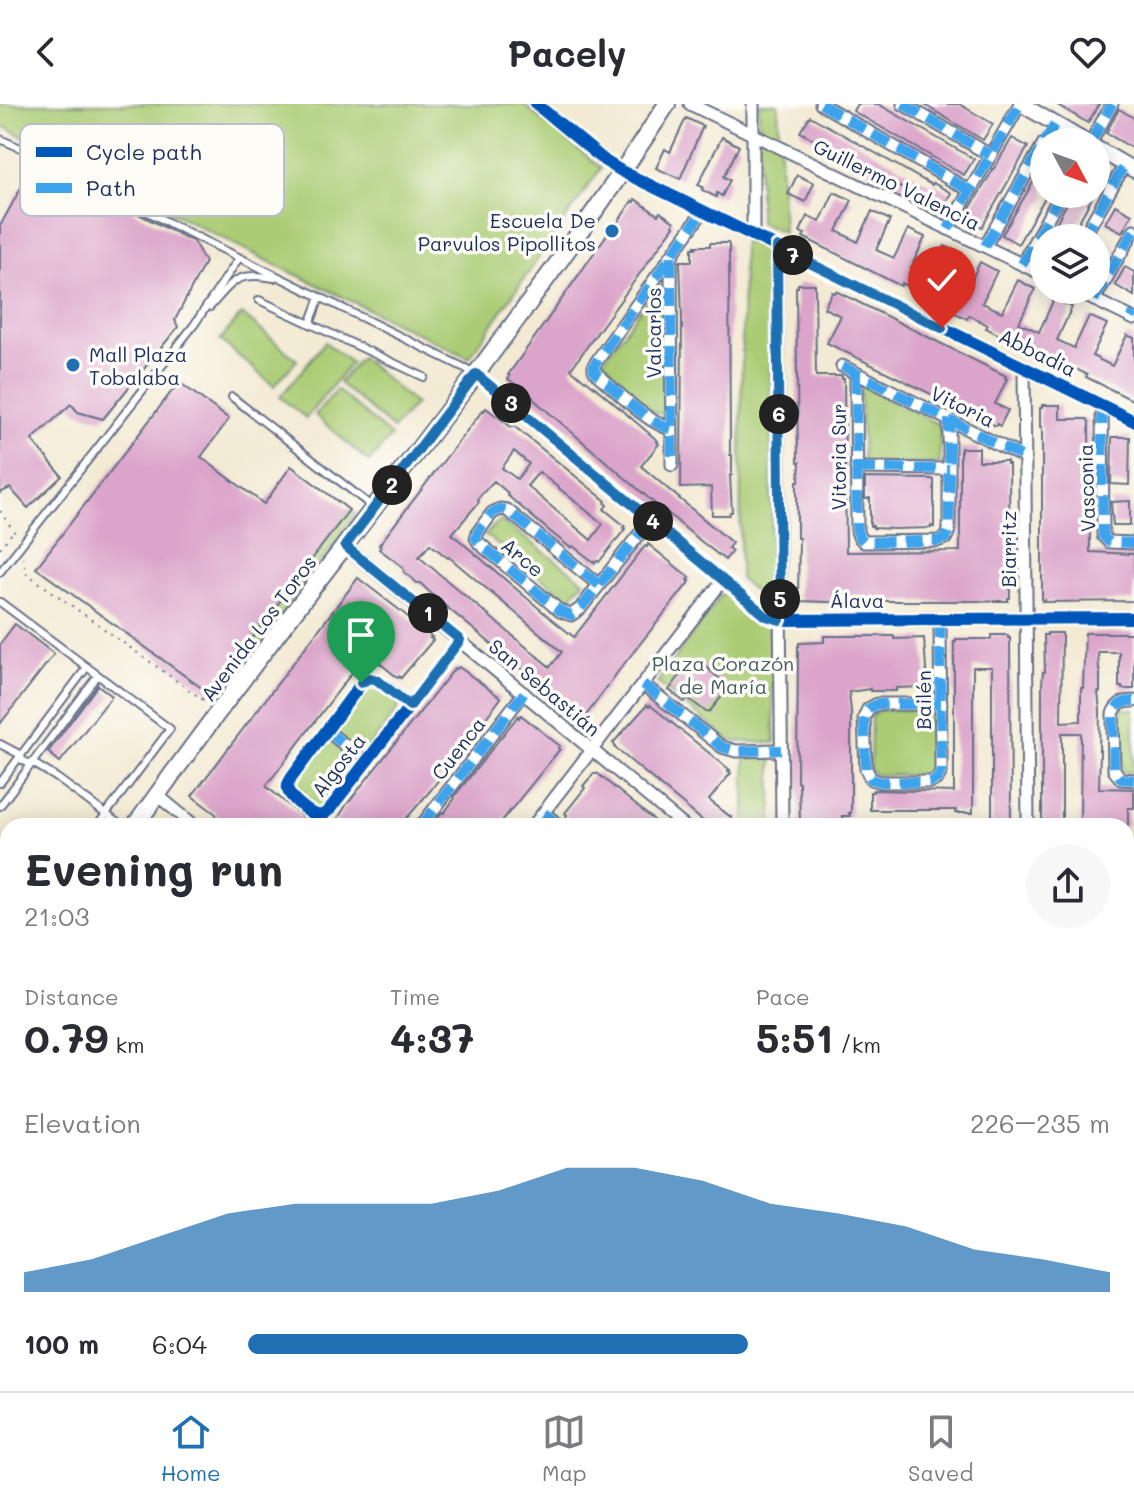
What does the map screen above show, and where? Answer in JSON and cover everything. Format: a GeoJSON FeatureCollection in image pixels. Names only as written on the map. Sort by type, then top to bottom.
{"type":"FeatureCollection","features":[{"type":"Feature","properties":{"kind":"main road","name":"Avenida Los Toros"},"geometry":{"type":"LineString","coordinates":[[141,818],[476,374],[623,172],[667,104]]}},
{"type":"Feature","properties":{"kind":"street","name":"Abbadia"},"geometry":{"type":"LineString","coordinates":[[536,104],[623,172],[1134,421]]}},
{"type":"Feature","properties":{"kind":"street","name":"Guillermo Valencia"},"geometry":{"type":"LineString","coordinates":[[690,104],[1030,268]]}},
{"type":"Feature","properties":{"kind":"street"},"geometry":{"type":"LineString","coordinates":[[753,104],[753,236]]}},
{"type":"Feature","properties":{"kind":"street"},"geometry":{"type":"LineString","coordinates":[[821,104],[970,191]]}},
{"type":"Feature","properties":{"kind":"street"},"geometry":{"type":"LineString","coordinates":[[903,104],[990,155]]}},
{"type":"Feature","properties":{"kind":"street"},"geometry":{"type":"LineString","coordinates":[[948,229],[1020,104],[1062,128]]}},
{"type":"Feature","properties":{"kind":"street"},"geometry":{"type":"LineString","coordinates":[[1097,128],[1112,104]]}},
{"type":"Feature","properties":{"kind":"street"},"geometry":{"type":"LineString","coordinates":[[1053,128],[1055,124]]}},
{"type":"Feature","properties":{"kind":"street"},"geometry":{"type":"LineString","coordinates":[[1092,224],[1130,167],[1110,156]]}},
{"type":"Feature","properties":{"kind":"street"},"geometry":{"type":"LineString","coordinates":[[985,246],[1030,167]]}},
{"type":"Feature","properties":{"kind":"street"},"geometry":{"type":"LineString","coordinates":[[1022,264],[1053,208]]}},
{"type":"Feature","properties":{"kind":"street"},"geometry":{"type":"LineString","coordinates":[[671,429],[651,419],[598,375],[594,368],[595,362],[703,211]]}},
{"type":"Feature","properties":{"kind":"street"},"geometry":{"type":"LineString","coordinates":[[1110,272],[1134,230]]}},
{"type":"Feature","properties":{"kind":"street"},"geometry":{"type":"LineString","coordinates":[[777,247],[782,818]]}},
{"type":"Feature","properties":{"kind":"street","name":"Valcarlos"},"geometry":{"type":"LineString","coordinates":[[671,256],[672,465]]}},
{"type":"Feature","properties":{"kind":"street"},"geometry":{"type":"LineString","coordinates":[[1103,304],[1133,317]]}},
{"type":"Feature","properties":{"kind":"street","name":"Vitoria"},"geometry":{"type":"LineString","coordinates":[[842,366],[1025,458]]}},
{"type":"Feature","properties":{"kind":"street","name":"Biarritz"},"geometry":{"type":"LineString","coordinates":[[1024,368],[1028,818]]}},
{"type":"Feature","properties":{"kind":"street","name":"Vitoria Sur"},"geometry":{"type":"LineString","coordinates":[[856,373],[857,531],[861,540],[870,543],[924,542],[946,538],[949,533],[949,469]]}},
{"type":"Feature","properties":{"kind":"street"},"geometry":{"type":"LineString","coordinates":[[476,374],[766,616],[780,620]]}},
{"type":"Feature","properties":{"kind":"street","name":"Vasconia"},"geometry":{"type":"LineString","coordinates":[[1102,405],[1103,536],[1109,542],[1134,543]]}},
{"type":"Feature","properties":{"kind":"street"},"geometry":{"type":"LineString","coordinates":[[856,468],[949,469],[949,419]]}},
{"type":"Feature","properties":{"kind":"street","name":"Arce"},"geometry":{"type":"LineString","coordinates":[[599,585],[507,510],[495,511],[478,532],[476,538],[479,543],[563,614],[571,615],[578,612],[651,520]]}},
{"type":"Feature","properties":{"kind":"street","name":"San Sebastián"},"geometry":{"type":"LineString","coordinates":[[345,546],[674,818]]}},
{"type":"Feature","properties":{"kind":"street"},"geometry":{"type":"LineString","coordinates":[[540,818],[723,580]]}},
{"type":"Feature","properties":{"kind":"street","name":"Álava"},"geometry":{"type":"LineString","coordinates":[[780,620],[1134,618]]}},
{"type":"Feature","properties":{"kind":"street","name":"Bailén"},"geometry":{"type":"LineString","coordinates":[[940,619],[941,704],[941,770],[937,779],[928,782],[881,782],[871,779],[866,769],[864,718],[868,709],[877,704],[941,704]]}},
{"type":"Feature","properties":{"kind":"street","name":"Algosta"},"geometry":{"type":"LineString","coordinates":[[410,706],[377,680],[367,679],[361,683],[289,781],[289,792],[317,815],[327,813],[410,706],[460,640]]}},
{"type":"Feature","properties":{"kind":"street"},"geometry":{"type":"LineString","coordinates":[[643,684],[722,747],[736,751],[781,750]]}},
{"type":"Feature","properties":{"kind":"street","name":"Cuenca"},"geometry":{"type":"LineString","coordinates":[[427,818],[524,693]]}},
{"type":"Feature","properties":{"kind":"street"},"geometry":{"type":"LineString","coordinates":[[1134,701],[1121,703],[1115,709],[1113,766],[1117,776],[1134,780]]}},
{"type":"Feature","properties":{"kind":"street"},"geometry":{"type":"LineString","coordinates":[[326,730],[366,762]]}},
{"type":"Feature","properties":{"kind":"street"},"geometry":{"type":"LineString","coordinates":[[157,795],[185,818]]}},
{"type":"Feature","properties":{"kind":"street"},"geometry":{"type":"LineString","coordinates":[[544,813],[550,818]]}},
{"type":"Feature","properties":{"kind":"lane"},"geometry":{"type":"LineString","coordinates":[[0,139],[20,148]]}},
{"type":"Feature","properties":{"kind":"lane"},"geometry":{"type":"LineString","coordinates":[[157,216],[476,374]]}},
{"type":"Feature","properties":{"kind":"lane"},"geometry":{"type":"LineString","coordinates":[[194,325],[239,258]]}},
{"type":"Feature","properties":{"kind":"lane"},"geometry":{"type":"LineString","coordinates":[[0,572],[194,325],[230,284],[255,274],[283,279]]}},
{"type":"Feature","properties":{"kind":"lane"},"geometry":{"type":"LineString","coordinates":[[310,324],[320,297]]}},
{"type":"Feature","properties":{"kind":"lane"},"geometry":{"type":"LineString","coordinates":[[259,300],[424,377]]}},
{"type":"Feature","properties":{"kind":"lane"},"geometry":{"type":"LineString","coordinates":[[232,397],[374,508]]}},
{"type":"Feature","properties":{"kind":"lane"},"geometry":{"type":"LineString","coordinates":[[0,602],[170,729],[103,818]]}},
{"type":"Feature","properties":{"kind":"lane"},"geometry":{"type":"LineString","coordinates":[[0,783],[87,667]]}},
{"type":"Feature","properties":{"kind":"lane"},"geometry":{"type":"LineString","coordinates":[[0,806],[98,675]]}},
{"type":"Feature","properties":{"kind":"lane"},"geometry":{"type":"LineString","coordinates":[[0,744],[21,755],[22,760],[57,778],[111,818]]}},
{"type":"Feature","properties":{"kind":"path"},"geometry":{"type":"LineString","coordinates":[[0,511],[22,545],[26,573],[206,702],[220,683]]}},
{"type":"Feature","properties":{"kind":"path"},"geometry":{"type":"LineString","coordinates":[[0,548],[14,531]]}},
{"type":"Feature","properties":{"kind":"green space"},"geometry":{"type":"Polygon","coordinates":[[[0,104],[523,104],[601,168],[469,358],[179,216],[284,216],[284,124],[20,124],[20,135],[0,125],[0,104]]]}},
{"type":"Feature","properties":{"kind":"green space"},"geometry":{"type":"Polygon","coordinates":[[[759,104],[778,104],[783,232],[759,222],[759,104]]]}},
{"type":"Feature","properties":{"kind":"green space"},"geometry":{"type":"Polygon","coordinates":[[[743,239],[770,253],[772,606],[740,579],[743,239]]]}},
{"type":"Feature","properties":{"kind":"green space"},"geometry":{"type":"Polygon","coordinates":[[[660,282],[665,283],[665,414],[655,413],[602,370],[602,362],[660,282]]]}},
{"type":"Feature","properties":{"kind":"green space"},"geometry":{"type":"Polygon","coordinates":[[[242,314],[297,360],[274,386],[220,340],[242,314]]]}},
{"type":"Feature","properties":{"kind":"green space"},"geometry":{"type":"Polygon","coordinates":[[[325,342],[351,363],[306,418],[280,397],[325,342]]]}},
{"type":"Feature","properties":{"kind":"green space"},"geometry":{"type":"Polygon","coordinates":[[[361,357],[415,404],[393,429],[339,383],[361,357]]]}},
{"type":"Feature","properties":{"kind":"green space"},"geometry":{"type":"Polygon","coordinates":[[[860,385],[940,425],[940,464],[863,464],[860,385]]]}},
{"type":"Feature","properties":{"kind":"green space"},"geometry":{"type":"Polygon","coordinates":[[[337,390],[391,436],[369,462],[315,415],[337,390]]]}},
{"type":"Feature","properties":{"kind":"green space"},"geometry":{"type":"Polygon","coordinates":[[[349,510],[356,514],[232,683],[210,694],[349,510]]]}},
{"type":"Feature","properties":{"kind":"green space"},"geometry":{"type":"Polygon","coordinates":[[[500,520],[584,581],[569,599],[485,535],[500,520]]]}},
{"type":"Feature","properties":{"kind":"green space","name":"Plaza Corazón de María"},"geometry":{"type":"Polygon","coordinates":[[[724,592],[770,629],[775,743],[730,741],[657,682],[724,592]]]}},
{"type":"Feature","properties":{"kind":"green space"},"geometry":{"type":"Polygon","coordinates":[[[373,683],[399,702],[398,709],[322,809],[314,810],[293,789],[294,778],[364,685],[373,683]]]}},
{"type":"Feature","properties":{"kind":"green space"},"geometry":{"type":"Polygon","coordinates":[[[1121,709],[1134,709],[1134,772],[1122,772],[1121,709]]]}},
{"type":"Feature","properties":{"kind":"green space"},"geometry":{"type":"Polygon","coordinates":[[[878,710],[928,710],[933,714],[932,771],[927,775],[876,775],[870,771],[871,717],[878,710]]]}},
{"type":"Feature","properties":{"kind":"green space"},"geometry":{"type":"Polygon","coordinates":[[[745,756],[772,756],[772,818],[745,818],[745,756]]]}},
{"type":"Feature","properties":{"kind":"building"},"geometry":{"type":"Polygon","coordinates":[[[857,104],[878,104],[974,159],[964,175],[853,111],[857,104]]]}},
{"type":"Feature","properties":{"kind":"building"},"geometry":{"type":"Polygon","coordinates":[[[923,104],[959,104],[993,124],[983,140],[923,104]]]}},
{"type":"Feature","properties":{"kind":"building"},"geometry":{"type":"Polygon","coordinates":[[[1056,104],[1099,104],[1088,123],[1056,104]]]}},
{"type":"Feature","properties":{"kind":"building"},"geometry":{"type":"Polygon","coordinates":[[[1119,109],[1134,118],[1134,149],[1110,135],[1109,128],[1119,109]]]}},
{"type":"Feature","properties":{"kind":"building"},"geometry":{"type":"Polygon","coordinates":[[[810,116],[951,193],[941,210],[800,132],[810,116]]]}},
{"type":"Feature","properties":{"kind":"building"},"geometry":{"type":"Polygon","coordinates":[[[686,118],[703,126],[680,179],[656,168],[665,149],[670,152],[686,118]]]}},
{"type":"Feature","properties":{"kind":"building"},"geometry":{"type":"Polygon","coordinates":[[[722,137],[739,146],[724,177],[730,180],[722,196],[717,193],[716,197],[698,185],[722,137]]]}},
{"type":"Feature","properties":{"kind":"building"},"geometry":{"type":"Polygon","coordinates":[[[1012,138],[1028,147],[982,227],[965,217],[1012,138]]]}},
{"type":"Feature","properties":{"kind":"building"},"geometry":{"type":"Polygon","coordinates":[[[797,175],[814,183],[805,202],[788,194],[797,175]]]}},
{"type":"Feature","properties":{"kind":"building"},"geometry":{"type":"Polygon","coordinates":[[[1030,188],[1030,208],[1039,208],[1018,244],[1002,235],[1030,188]]]}},
{"type":"Feature","properties":{"kind":"building","name":"Mall Plaza Tobalaba"},"geometry":{"type":"Polygon","coordinates":[[[20,189],[20,216],[142,216],[194,242],[205,262],[175,320],[178,327],[103,419],[78,412],[71,404],[32,440],[62,476],[28,508],[10,488],[0,493],[0,226],[20,189]]]}},
{"type":"Feature","properties":{"kind":"building"},"geometry":{"type":"Polygon","coordinates":[[[834,192],[852,200],[837,231],[858,242],[872,211],[890,220],[876,250],[894,258],[908,229],[925,237],[911,268],[930,277],[945,246],[963,254],[948,285],[965,294],[980,262],[997,271],[982,303],[1002,312],[1018,280],[1030,286],[1030,300],[1019,323],[1039,332],[1052,304],[1072,307],[1057,340],[1074,348],[1089,316],[1107,324],[1092,356],[1112,366],[1127,335],[1134,338],[1134,401],[1069,365],[1067,368],[1052,361],[1053,358],[1014,343],[969,315],[967,319],[920,295],[921,292],[902,283],[901,286],[803,237],[805,234],[800,232],[807,216],[820,222],[834,192]]]}},
{"type":"Feature","properties":{"kind":"building"},"geometry":{"type":"Polygon","coordinates":[[[635,199],[658,215],[660,212],[674,222],[674,226],[571,369],[658,441],[659,444],[641,466],[732,543],[728,548],[732,551],[725,560],[508,379],[608,233],[635,199]]]}},
{"type":"Feature","properties":{"kind":"building"},"geometry":{"type":"Polygon","coordinates":[[[1115,205],[1132,214],[1122,232],[1105,223],[1115,205]]]}},
{"type":"Feature","properties":{"kind":"building"},"geometry":{"type":"Polygon","coordinates":[[[1064,208],[1086,208],[1078,224],[1056,224],[1064,208]]]}},
{"type":"Feature","properties":{"kind":"building"},"geometry":{"type":"Polygon","coordinates":[[[710,243],[729,245],[732,512],[729,515],[712,515],[711,487],[681,488],[680,261],[692,261],[692,248],[710,246],[710,243]]]}},
{"type":"Feature","properties":{"kind":"building"},"geometry":{"type":"Polygon","coordinates":[[[1125,267],[1134,272],[1134,296],[1115,285],[1125,267]]]}},
{"type":"Feature","properties":{"kind":"building"},"geometry":{"type":"Polygon","coordinates":[[[798,284],[815,284],[816,376],[842,376],[844,379],[846,552],[960,551],[960,451],[961,448],[979,448],[979,461],[1007,461],[1009,464],[1008,601],[856,603],[800,601],[798,598],[798,284]]]}},
{"type":"Feature","properties":{"kind":"building"},"geometry":{"type":"Polygon","coordinates":[[[836,291],[1006,376],[995,404],[1008,410],[1000,426],[827,343],[841,316],[824,308],[832,292],[836,291]]]}},
{"type":"Feature","properties":{"kind":"building"},"geometry":{"type":"Polygon","coordinates":[[[179,382],[229,419],[201,457],[264,504],[291,466],[349,510],[210,694],[36,568],[179,382]]]}},
{"type":"Feature","properties":{"kind":"building"},"geometry":{"type":"Polygon","coordinates":[[[1042,405],[1060,405],[1060,419],[1087,419],[1089,422],[1090,552],[1134,554],[1134,601],[1042,601],[1042,405]]]}},
{"type":"Feature","properties":{"kind":"building"},"geometry":{"type":"Polygon","coordinates":[[[486,408],[515,427],[606,501],[604,509],[625,526],[599,562],[595,563],[553,534],[494,481],[478,498],[479,502],[452,534],[549,617],[574,637],[648,544],[690,578],[585,717],[583,715],[581,718],[379,549],[379,545],[486,408]],[[514,451],[502,468],[517,479],[529,464],[514,451]],[[539,472],[527,486],[591,540],[603,524],[539,472]],[[430,544],[419,557],[550,667],[562,652],[430,544]]]}},
{"type":"Feature","properties":{"kind":"building"},"geometry":{"type":"Polygon","coordinates":[[[1112,437],[1130,437],[1129,485],[1111,484],[1112,437]]]}},
{"type":"Feature","properties":{"kind":"building"},"geometry":{"type":"Polygon","coordinates":[[[865,478],[934,480],[934,527],[894,529],[870,526],[870,498],[865,499],[865,478]]]}},
{"type":"Feature","properties":{"kind":"building"},"geometry":{"type":"Polygon","coordinates":[[[1130,501],[1130,525],[1113,525],[1111,502],[1130,501]]]}},
{"type":"Feature","properties":{"kind":"building"},"geometry":{"type":"Polygon","coordinates":[[[358,578],[432,637],[433,640],[401,678],[367,653],[266,786],[304,818],[217,818],[192,796],[358,578]]]}},
{"type":"Feature","properties":{"kind":"building"},"geometry":{"type":"Polygon","coordinates":[[[15,624],[54,654],[0,724],[0,644],[15,624]]]}},
{"type":"Feature","properties":{"kind":"building"},"geometry":{"type":"Polygon","coordinates":[[[1062,633],[1061,722],[1081,721],[1085,633],[1134,633],[1134,689],[1119,687],[1119,652],[1098,652],[1099,788],[1134,789],[1134,808],[1128,808],[1128,818],[1080,818],[1081,733],[1062,733],[1062,818],[1042,818],[1042,685],[1045,672],[1044,635],[1062,633]]]}},
{"type":"Feature","properties":{"kind":"building"},"geometry":{"type":"Polygon","coordinates":[[[991,635],[1008,635],[1010,638],[1011,818],[992,818],[992,667],[973,667],[973,813],[955,813],[956,810],[870,810],[870,792],[873,790],[954,792],[954,642],[956,639],[991,639],[991,635]]]}},
{"type":"Feature","properties":{"kind":"building"},"geometry":{"type":"Polygon","coordinates":[[[824,636],[924,638],[927,684],[925,687],[896,688],[896,691],[870,689],[849,692],[850,816],[800,818],[797,782],[798,646],[799,643],[824,642],[824,636]]]}},
{"type":"Feature","properties":{"kind":"building"},"geometry":{"type":"Polygon","coordinates":[[[691,661],[698,666],[703,664],[723,682],[723,695],[710,711],[706,712],[688,698],[684,702],[669,690],[691,661]]]}},
{"type":"Feature","properties":{"kind":"building"},"geometry":{"type":"Polygon","coordinates":[[[459,667],[501,698],[430,791],[407,818],[338,818],[455,668],[459,667]]]}},
{"type":"Feature","properties":{"kind":"building"},"geometry":{"type":"Polygon","coordinates":[[[98,685],[112,696],[60,762],[48,752],[98,685]]]}},
{"type":"Feature","properties":{"kind":"building"},"geometry":{"type":"Polygon","coordinates":[[[650,705],[730,770],[731,773],[709,800],[732,818],[699,818],[613,743],[650,705]]]}},
{"type":"Feature","properties":{"kind":"building"},"geometry":{"type":"Polygon","coordinates":[[[521,715],[560,749],[504,818],[438,818],[518,716],[521,715]]]}},
{"type":"Feature","properties":{"kind":"building"},"geometry":{"type":"Polygon","coordinates":[[[597,773],[651,818],[567,818],[565,813],[585,788],[583,786],[597,773]]]}},
{"type":"Feature","properties":{"kind":"marked path"},"geometry":{"type":"LineString","coordinates":[[821,104],[970,191]]}},
{"type":"Feature","properties":{"kind":"marked path"},"geometry":{"type":"LineString","coordinates":[[903,104],[990,155]]}},
{"type":"Feature","properties":{"kind":"marked path"},"geometry":{"type":"LineString","coordinates":[[948,229],[1020,104]]}},
{"type":"Feature","properties":{"kind":"marked path"},"geometry":{"type":"LineString","coordinates":[[1099,128],[1112,104]]}},
{"type":"Feature","properties":{"kind":"marked path"},"geometry":{"type":"LineString","coordinates":[[1053,128],[1055,124]]}},
{"type":"Feature","properties":{"kind":"marked path"},"geometry":{"type":"LineString","coordinates":[[1091,224],[1125,164]]}},
{"type":"Feature","properties":{"kind":"marked path"},"geometry":{"type":"LineString","coordinates":[[985,246],[1030,167]]}},
{"type":"Feature","properties":{"kind":"marked path"},"geometry":{"type":"LineString","coordinates":[[1022,264],[1053,208]]}},
{"type":"Feature","properties":{"kind":"marked path"},"geometry":{"type":"LineString","coordinates":[[671,429],[633,406],[598,375],[594,365],[703,211]]}},
{"type":"Feature","properties":{"kind":"marked path"},"geometry":{"type":"LineString","coordinates":[[1110,272],[1134,230]]}},
{"type":"Feature","properties":{"kind":"marked path"},"geometry":{"type":"LineString","coordinates":[[671,256],[672,465]]}},
{"type":"Feature","properties":{"kind":"marked path"},"geometry":{"type":"LineString","coordinates":[[1131,318],[1134,313]]}},
{"type":"Feature","properties":{"kind":"marked path"},"geometry":{"type":"LineString","coordinates":[[842,366],[1025,458]]}},
{"type":"Feature","properties":{"kind":"marked path"},"geometry":{"type":"LineString","coordinates":[[856,373],[857,531],[864,542],[937,541],[946,538],[949,530],[949,419]]}},
{"type":"Feature","properties":{"kind":"marked path"},"geometry":{"type":"LineString","coordinates":[[1102,405],[1103,536],[1109,542],[1134,543]]}},
{"type":"Feature","properties":{"kind":"marked path"},"geometry":{"type":"LineString","coordinates":[[856,468],[949,469]]}},
{"type":"Feature","properties":{"kind":"marked path"},"geometry":{"type":"LineString","coordinates":[[599,585],[507,510],[492,513],[478,532],[476,538],[479,543],[560,611],[571,615],[580,609],[651,520]]}},
{"type":"Feature","properties":{"kind":"marked path"},"geometry":{"type":"LineString","coordinates":[[940,619],[941,770],[940,774],[931,782],[881,782],[871,779],[866,769],[864,718],[868,709],[877,704],[941,704]]}},
{"type":"Feature","properties":{"kind":"marked path"},"geometry":{"type":"LineString","coordinates":[[643,684],[722,747],[736,751],[781,750]]}},
{"type":"Feature","properties":{"kind":"marked path"},"geometry":{"type":"LineString","coordinates":[[427,818],[524,693]]}},
{"type":"Feature","properties":{"kind":"marked path"},"geometry":{"type":"LineString","coordinates":[[1134,701],[1121,703],[1113,714],[1114,770],[1121,779],[1134,780]]}},
{"type":"Feature","properties":{"kind":"marked path"},"geometry":{"type":"LineString","coordinates":[[326,730],[366,762]]}},
{"type":"Feature","properties":{"kind":"marked path"},"geometry":{"type":"LineString","coordinates":[[544,813],[550,818]]}},
{"type":"Feature","properties":{"kind":"cycle path"},"geometry":{"type":"LineString","coordinates":[[536,104],[605,161],[623,172],[1134,421]]}},
{"type":"Feature","properties":{"kind":"cycle path"},"geometry":{"type":"LineString","coordinates":[[476,374],[773,619],[1134,618]]}},
{"type":"Feature","properties":{"kind":"cycle path"},"geometry":{"type":"LineString","coordinates":[[410,706],[405,702],[394,692],[382,683],[363,681],[290,780],[288,790],[292,797],[314,814],[322,815],[329,810],[395,725],[411,704],[460,640]]}},
{"type":"Feature","properties":{"kind":"place","name":"Escuela De Parvulos Pipollitos"},"geometry":{"type":"Point","coordinates":[612,231]}},
{"type":"Feature","properties":{"kind":"place","name":"Mall Plaza Tobalaba"},"geometry":{"type":"Point","coordinates":[73,365]}},
{"type":"Feature","properties":{"kind":"route"},"geometry":{"type":"LineString","coordinates":[[361,683],[370,678],[377,680],[410,706],[460,640],[345,546],[476,374],[766,616],[780,620],[777,247],[942,328]]}}]}
